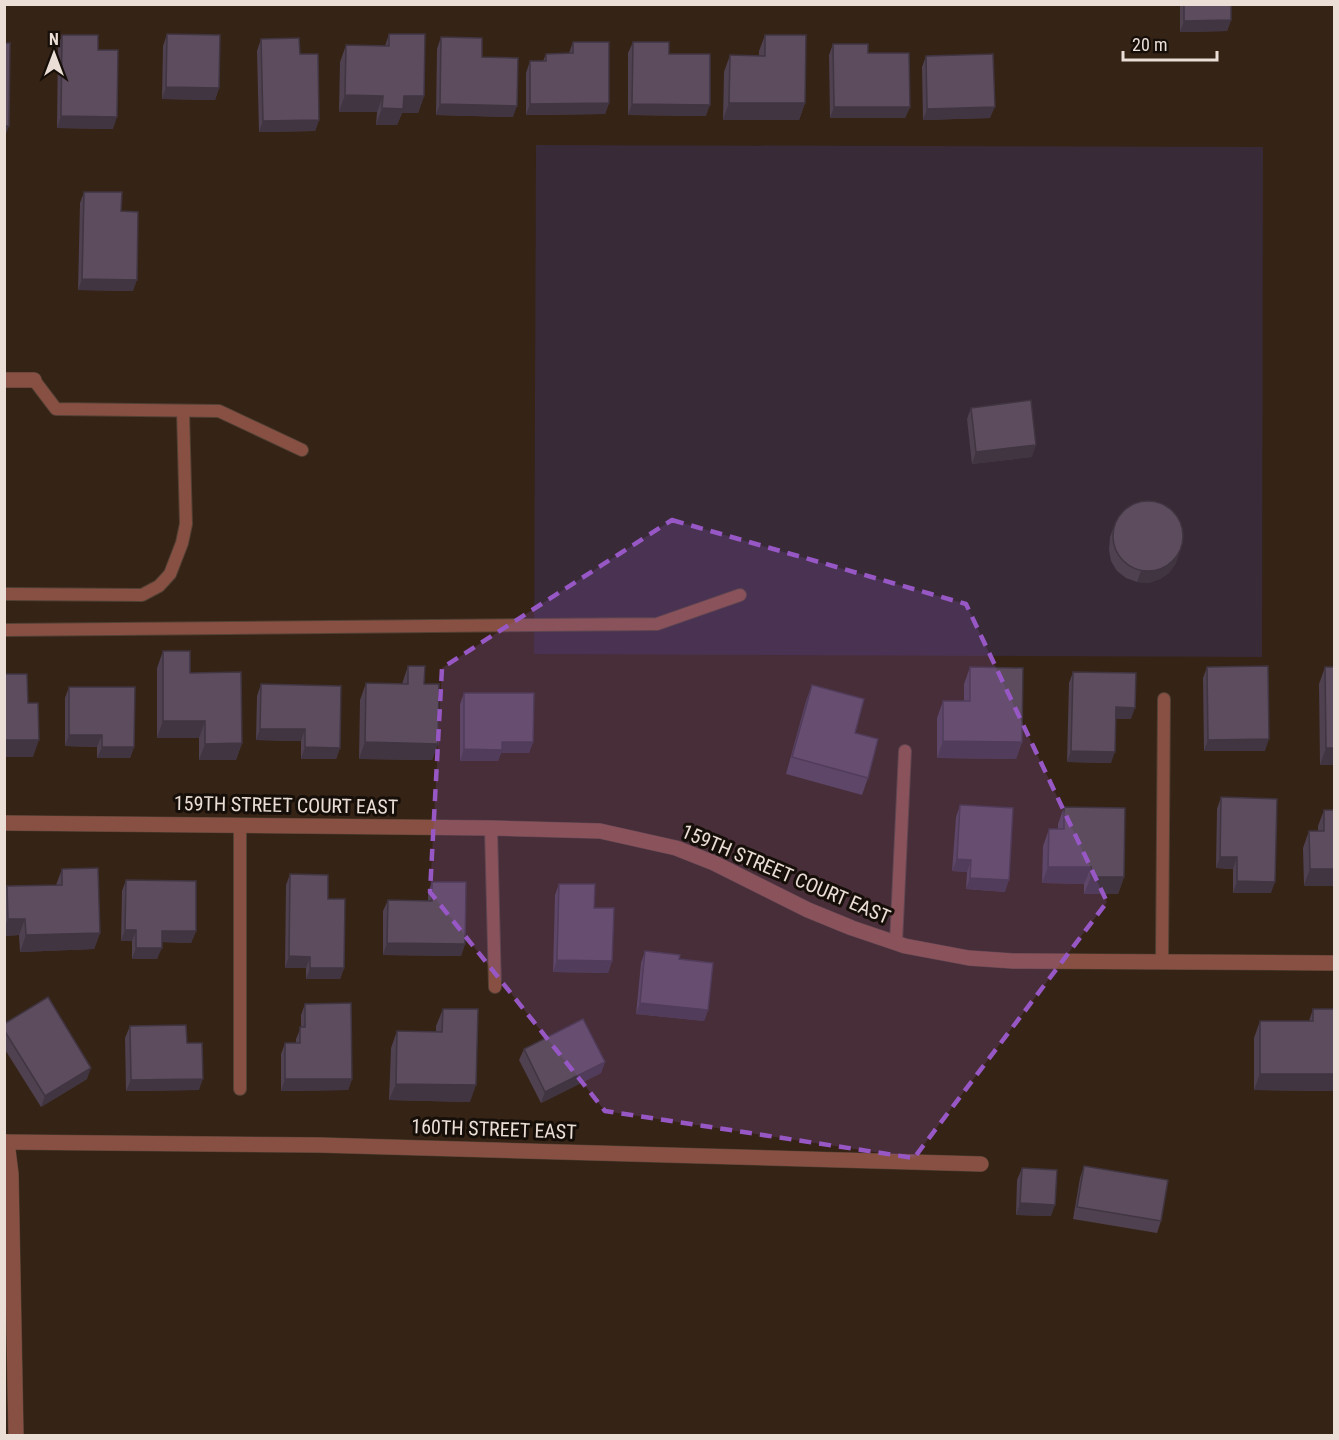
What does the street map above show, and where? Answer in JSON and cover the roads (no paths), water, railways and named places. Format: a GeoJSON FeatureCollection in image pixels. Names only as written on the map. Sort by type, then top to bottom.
{"type":"FeatureCollection","features":[{"type":"Feature","properties":{"kind":"street"},"geometry":{"type":"LineString","coordinates":[[4,380],[34,380]]}},
{"type":"Feature","properties":{"kind":"street","name":"159TH STREET COURT EAST"},"geometry":{"type":"LineString","coordinates":[[4,822],[600,831],[676,848],[714,863],[808,910],[852,928],[905,946],[969,958],[1335,963]]}},
{"type":"Feature","properties":{"kind":"street"},"geometry":{"type":"LineString","coordinates":[[6,1142],[11,1174],[16,1436]]}},
{"type":"Feature","properties":{"kind":"street","name":"160TH STREET EAST"},"geometry":{"type":"LineString","coordinates":[[6,1142],[329,1146],[981,1164]]}},
{"type":"Feature","properties":{"kind":"lane"},"geometry":{"type":"LineString","coordinates":[[34,380],[56,409],[219,411],[302,450]]}},
{"type":"Feature","properties":{"kind":"lane"},"geometry":{"type":"LineString","coordinates":[[4,594],[142,595],[151,592],[165,580],[170,574],[182,543],[186,524],[183,411]]}},
{"type":"Feature","properties":{"kind":"lane"},"geometry":{"type":"LineString","coordinates":[[4,630],[657,624],[740,595]]}},
{"type":"Feature","properties":{"kind":"lane"},"geometry":{"type":"LineString","coordinates":[[1162,962],[1164,699]]}},
{"type":"Feature","properties":{"kind":"lane"},"geometry":{"type":"LineString","coordinates":[[896,943],[905,751]]}},
{"type":"Feature","properties":{"kind":"lane"},"geometry":{"type":"LineString","coordinates":[[240,825],[240,1089]]}},
{"type":"Feature","properties":{"kind":"lane"},"geometry":{"type":"LineString","coordinates":[[491,828],[495,987]]}}]}
